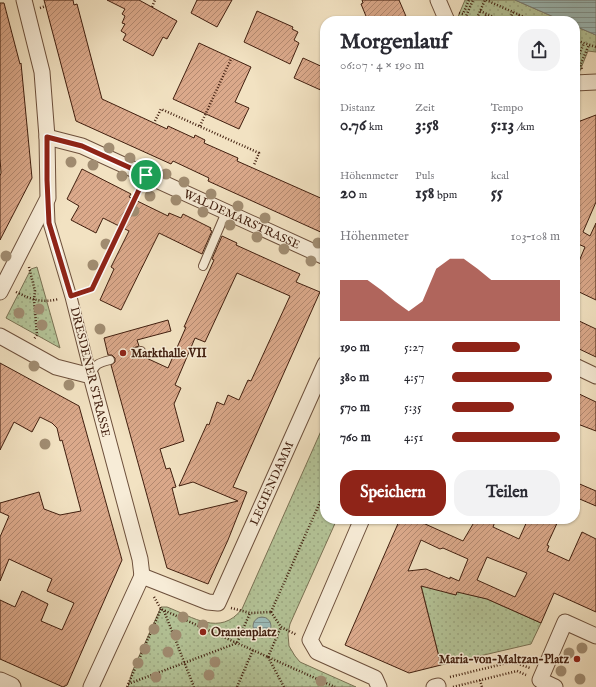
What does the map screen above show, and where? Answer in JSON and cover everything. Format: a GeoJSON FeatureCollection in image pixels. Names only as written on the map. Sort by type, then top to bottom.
{"type":"FeatureCollection","features":[{"type":"Feature","properties":{"kind":"street","name":"DRESDENER STRASSE"},"geometry":{"type":"LineString","coordinates":[[24,0],[42,72],[47,137],[49,223],[71,296],[140,560],[142,576]]}},
{"type":"Feature","properties":{"kind":"street"},"geometry":{"type":"LineString","coordinates":[[438,0],[445,16]]}},
{"type":"Feature","properties":{"kind":"street"},"geometry":{"type":"LineString","coordinates":[[580,83],[596,82]]}},
{"type":"Feature","properties":{"kind":"street","name":"WALDEMARSTRASSE"},"geometry":{"type":"LineString","coordinates":[[47,137],[82,146],[320,255]]}},
{"type":"Feature","properties":{"kind":"street"},"geometry":{"type":"LineString","coordinates":[[1,289],[48,198]]}},
{"type":"Feature","properties":{"kind":"street"},"geometry":{"type":"LineString","coordinates":[[0,336],[56,367],[91,376]]}},
{"type":"Feature","properties":{"kind":"street"},"geometry":{"type":"LineString","coordinates":[[580,368],[596,376]]}},
{"type":"Feature","properties":{"kind":"street","name":"LEGIENDAMM"},"geometry":{"type":"LineString","coordinates":[[218,603],[320,375]]}},
{"type":"Feature","properties":{"kind":"street"},"geometry":{"type":"LineString","coordinates":[[360,524],[310,640],[317,652],[375,678],[379,687]]}},
{"type":"Feature","properties":{"kind":"street"},"geometry":{"type":"LineString","coordinates":[[91,687],[142,576],[208,602],[218,603]]}},
{"type":"Feature","properties":{"kind":"street"},"geometry":{"type":"LineString","coordinates":[[555,687],[540,680],[565,622],[596,636]]}},
{"type":"Feature","properties":{"kind":"street"},"geometry":{"type":"LineString","coordinates":[[0,682],[11,687]]}},
{"type":"Feature","properties":{"kind":"lane"},"geometry":{"type":"LineString","coordinates":[[204,266],[226,212]]}},
{"type":"Feature","properties":{"kind":"lane"},"geometry":{"type":"LineString","coordinates":[[91,376],[93,367],[100,362],[110,360]]}},
{"type":"Feature","properties":{"kind":"path"},"geometry":{"type":"LineString","coordinates":[[152,7],[155,0]]}},
{"type":"Feature","properties":{"kind":"path"},"geometry":{"type":"LineString","coordinates":[[463,14],[469,0]]}},
{"type":"Feature","properties":{"kind":"path"},"geometry":{"type":"LineString","coordinates":[[466,16],[474,0]]}},
{"type":"Feature","properties":{"kind":"path"},"geometry":{"type":"LineString","coordinates":[[477,16],[485,0],[523,16]]}},
{"type":"Feature","properties":{"kind":"path"},"geometry":{"type":"LineString","coordinates":[[480,11],[491,16]]}},
{"type":"Feature","properties":{"kind":"path"},"geometry":{"type":"LineString","coordinates":[[511,16],[513,12]]}},
{"type":"Feature","properties":{"kind":"path"},"geometry":{"type":"LineString","coordinates":[[580,42],[596,47]]}},
{"type":"Feature","properties":{"kind":"path"},"geometry":{"type":"LineString","coordinates":[[580,53],[584,43]]}},
{"type":"Feature","properties":{"kind":"path"},"geometry":{"type":"LineString","coordinates":[[580,65],[589,45]]}},
{"type":"Feature","properties":{"kind":"path"},"geometry":{"type":"LineString","coordinates":[[200,126],[231,59]]}},
{"type":"Feature","properties":{"kind":"path"},"geometry":{"type":"LineString","coordinates":[[155,121],[160,109],[200,126],[259,153],[254,165]]}},
{"type":"Feature","properties":{"kind":"path"},"geometry":{"type":"LineString","coordinates":[[1,289],[34,300],[48,301],[71,296],[92,289],[146,175]]}},
{"type":"Feature","properties":{"kind":"path"},"geometry":{"type":"LineString","coordinates":[[27,352],[37,335],[34,300],[35,291],[29,268],[32,262]]}},
{"type":"Feature","properties":{"kind":"path"},"geometry":{"type":"LineString","coordinates":[[271,612],[320,502]]}},
{"type":"Feature","properties":{"kind":"path"},"geometry":{"type":"LineString","coordinates":[[218,603],[250,614],[271,612]]}},
{"type":"Feature","properties":{"kind":"path"},"geometry":{"type":"LineString","coordinates":[[127,686],[161,609],[336,687]]}},
{"type":"Feature","properties":{"kind":"path"},"geometry":{"type":"LineString","coordinates":[[164,611],[194,687]]}},
{"type":"Feature","properties":{"kind":"path"},"geometry":{"type":"LineString","coordinates":[[268,657],[281,627],[271,612]]}},
{"type":"Feature","properties":{"kind":"path"},"geometry":{"type":"LineString","coordinates":[[127,686],[238,643],[250,614]]}},
{"type":"Feature","properties":{"kind":"path"},"geometry":{"type":"LineString","coordinates":[[237,687],[253,650]]}},
{"type":"Feature","properties":{"kind":"path"},"geometry":{"type":"LineString","coordinates":[[268,657],[284,687]]}},
{"type":"Feature","properties":{"kind":"path"},"geometry":{"type":"LineString","coordinates":[[440,684],[507,663],[516,663],[529,668]]}},
{"type":"Feature","properties":{"kind":"path"},"geometry":{"type":"LineString","coordinates":[[453,687],[517,671],[540,680]]}},
{"type":"Feature","properties":{"kind":"path"},"geometry":{"type":"LineString","coordinates":[[480,680],[482,687]]}},
{"type":"Feature","properties":{"kind":"green space"},"geometry":{"type":"Polygon","coordinates":[[[465,0],[515,0],[552,16],[458,16],[465,0]]]}},
{"type":"Feature","properties":{"kind":"green space"},"geometry":{"type":"Polygon","coordinates":[[[580,28],[596,35],[596,52],[588,51],[580,71],[580,28]]]}},
{"type":"Feature","properties":{"kind":"green space"},"geometry":{"type":"Polygon","coordinates":[[[37,267],[60,348],[6,318],[31,269],[37,267]]]}},
{"type":"Feature","properties":{"kind":"green space","name":"Oranienplatz"},"geometry":{"type":"Polygon","coordinates":[[[320,433],[320,524],[335,524],[290,624],[288,634],[289,646],[300,662],[356,687],[128,687],[132,672],[161,607],[167,607],[196,619],[215,623],[225,622],[234,617],[242,609],[320,433]]]}},
{"type":"Feature","properties":{"kind":"green space"},"geometry":{"type":"Polygon","coordinates":[[[421,585],[446,589],[445,592],[456,595],[457,591],[487,599],[541,623],[531,644],[441,665],[421,585]]]}},
{"type":"Feature","properties":{"kind":"water"},"geometry":{"type":"Polygon","coordinates":[[[515,0],[596,0],[596,35],[580,28],[580,16],[552,16],[515,0]]]}},
{"type":"Feature","properties":{"kind":"water"},"geometry":{"type":"Polygon","coordinates":[[[258,617],[266,617],[271,622],[269,633],[266,635],[258,635],[253,630],[253,622],[258,617]]]}},
{"type":"Feature","properties":{"kind":"building"},"geometry":{"type":"Polygon","coordinates":[[[44,0],[73,0],[74,5],[77,4],[102,99],[167,129],[168,126],[194,138],[195,135],[205,140],[204,143],[238,158],[237,161],[320,198],[320,232],[208,181],[209,178],[173,161],[171,164],[76,121],[44,0]]]}},
{"type":"Feature","properties":{"kind":"building"},"geometry":{"type":"Polygon","coordinates":[[[107,0],[139,0],[177,21],[167,39],[163,37],[153,56],[123,40],[126,34],[121,31],[125,24],[122,23],[125,16],[122,14],[125,9],[107,0]]]}},
{"type":"Feature","properties":{"kind":"building"},"geometry":{"type":"Polygon","coordinates":[[[197,0],[232,0],[217,27],[191,13],[197,0]]]}},
{"type":"Feature","properties":{"kind":"building"},"geometry":{"type":"Polygon","coordinates":[[[362,0],[399,0],[406,16],[366,16],[361,4],[363,3],[362,0]]]}},
{"type":"Feature","properties":{"kind":"building"},"geometry":{"type":"Polygon","coordinates":[[[0,3],[4,3],[20,64],[21,63],[32,178],[0,240],[1,173],[0,3]]]}},
{"type":"Feature","properties":{"kind":"building"},"geometry":{"type":"Polygon","coordinates":[[[257,11],[293,27],[292,29],[298,32],[294,40],[299,43],[290,64],[244,42],[257,11]]]}},
{"type":"Feature","properties":{"kind":"building"},"geometry":{"type":"Polygon","coordinates":[[[199,43],[251,67],[235,102],[249,108],[239,129],[173,99],[199,43]]]}},
{"type":"Feature","properties":{"kind":"building"},"geometry":{"type":"Polygon","coordinates":[[[303,58],[320,66],[320,90],[294,78],[303,58]]]}},
{"type":"Feature","properties":{"kind":"building"},"geometry":{"type":"Polygon","coordinates":[[[596,115],[596,202],[583,232],[590,236],[596,223],[596,300],[580,292],[580,259],[585,247],[580,245],[580,121],[596,115]]]}},
{"type":"Feature","properties":{"kind":"building"},"geometry":{"type":"Polygon","coordinates":[[[82,169],[131,194],[129,197],[168,216],[169,213],[181,218],[183,214],[211,228],[210,230],[212,231],[202,254],[159,233],[121,310],[100,300],[114,269],[111,267],[129,231],[103,218],[96,233],[71,220],[79,206],[67,199],[82,169]]]}},
{"type":"Feature","properties":{"kind":"building"},"geometry":{"type":"Polygon","coordinates":[[[222,236],[237,243],[236,245],[300,274],[296,282],[320,292],[233,487],[247,492],[228,540],[208,584],[167,568],[111,365],[115,362],[115,358],[112,355],[108,355],[104,338],[168,320],[171,331],[137,340],[139,346],[133,348],[132,351],[133,356],[135,357],[142,356],[168,368],[186,327],[184,327],[214,260],[212,259],[222,236]],[[237,273],[205,342],[195,338],[175,385],[181,388],[174,404],[184,441],[160,449],[166,469],[170,468],[176,487],[172,488],[179,515],[238,501],[193,482],[179,486],[207,424],[209,425],[217,402],[224,405],[228,395],[239,400],[248,380],[251,381],[290,296],[237,273]]]}},
{"type":"Feature","properties":{"kind":"building"},"geometry":{"type":"Polygon","coordinates":[[[580,321],[596,329],[596,357],[580,349],[580,321]]]}},
{"type":"Feature","properties":{"kind":"building"},"geometry":{"type":"Polygon","coordinates":[[[0,363],[79,406],[122,560],[67,685],[63,687],[0,659],[0,600],[15,607],[22,591],[48,604],[41,621],[62,630],[74,603],[47,591],[52,579],[9,559],[0,581],[0,537],[9,516],[0,512],[0,503],[39,492],[44,509],[60,515],[81,511],[62,440],[60,441],[57,428],[52,423],[40,417],[32,432],[14,422],[0,450],[0,363]]]}},
{"type":"Feature","properties":{"kind":"building"},"geometry":{"type":"Polygon","coordinates":[[[580,394],[596,402],[596,431],[580,425],[580,394]]]}},
{"type":"Feature","properties":{"kind":"building"},"geometry":{"type":"Polygon","coordinates":[[[580,484],[596,491],[596,506],[580,499],[580,484]]]}},
{"type":"Feature","properties":{"kind":"building"},"geometry":{"type":"Polygon","coordinates":[[[398,524],[425,524],[463,541],[473,524],[494,524],[493,527],[519,539],[526,524],[557,524],[547,545],[549,546],[547,551],[569,561],[582,532],[596,539],[596,612],[554,593],[541,623],[487,599],[457,592],[456,595],[421,586],[441,665],[409,673],[345,645],[398,524]],[[421,540],[408,571],[426,569],[459,581],[468,559],[443,548],[440,549],[421,540]],[[487,557],[477,580],[515,597],[527,573],[487,557]]]}},
{"type":"Feature","properties":{"kind":"place","name":"Markthalle VII"},"geometry":{"type":"Point","coordinates":[123,353]}},
{"type":"Feature","properties":{"kind":"place","name":"Oranienplatz"},"geometry":{"type":"Point","coordinates":[203,632]}},
{"type":"Feature","properties":{"kind":"place","name":"Maria-von-Maltzan-Platz"},"geometry":{"type":"Point","coordinates":[577,659]}},
{"type":"Feature","properties":{"kind":"route"},"geometry":{"type":"LineString","coordinates":[[47,137],[82,146],[146,175],[92,289],[71,296],[49,223],[47,137]]}}]}
